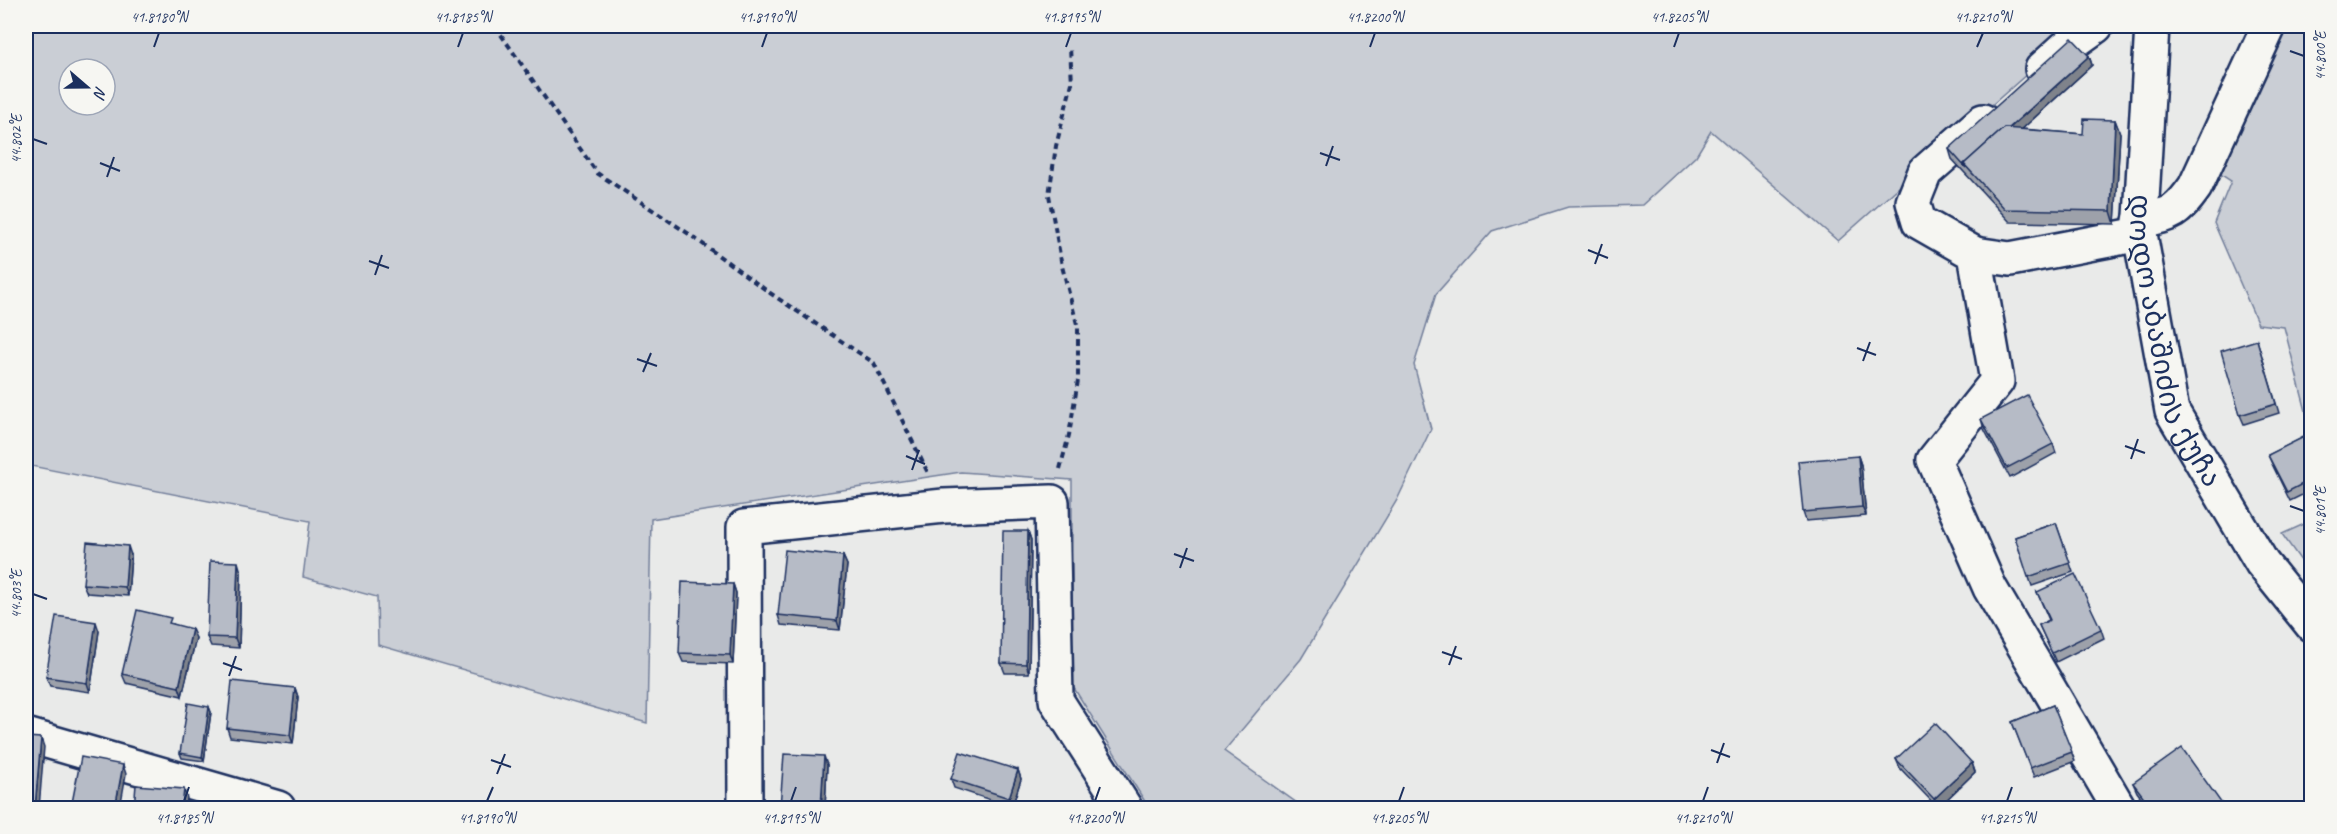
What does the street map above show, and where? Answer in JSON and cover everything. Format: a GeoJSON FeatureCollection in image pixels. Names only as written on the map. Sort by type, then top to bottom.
{"type":"FeatureCollection","features":[{"type":"Feature","properties":{"kind":"street"},"geometry":{"type":"LineString","coordinates":[[2096,26],[2065,48],[1925,172],[1913,202],[1919,222],[1975,254],[2010,259],[2140,227],[2170,215],[2182,205],[2195,187],[2269,26]]}},
{"type":"Feature","properties":{"kind":"street","name":"დოდო აბაშიძის ქუჩა"},"geometry":{"type":"LineString","coordinates":[[2152,26],[2140,227],[2172,411],[2262,563],[2312,625]]}},
{"type":"Feature","properties":{"kind":"street"},"geometry":{"type":"LineString","coordinates":[[1975,254],[1997,381],[1934,460],[1989,588],[2119,808]]}},
{"type":"Feature","properties":{"kind":"street"},"geometry":{"type":"LineString","coordinates":[[745,808],[744,527],[944,506],[1052,502],[1056,700],[1125,808]]}},
{"type":"Feature","properties":{"kind":"street"},"geometry":{"type":"LineString","coordinates":[[26,735],[220,800],[278,808]]}},
{"type":"Feature","properties":{"kind":"path"},"geometry":{"type":"LineString","coordinates":[[495,26],[597,173],[874,363],[944,506]]}},
{"type":"Feature","properties":{"kind":"path"},"geometry":{"type":"LineString","coordinates":[[1052,502],[1069,435],[1078,380],[1078,328],[1062,266],[1049,195],[1056,146],[1072,82],[1070,48]]}},
{"type":"Feature","properties":{"kind":"shaded area"},"geometry":{"type":"Polygon","coordinates":[[[26,26],[2081,26],[1838,241],[1711,131],[1696,156],[1643,205],[1568,207],[1492,231],[1436,294],[1414,365],[1431,429],[1397,500],[1301,659],[1224,751],[1304,808],[1149,808],[1072,685],[1072,480],[961,472],[651,519],[647,723],[378,645],[377,597],[303,577],[310,521],[26,465],[26,26]]]}},
{"type":"Feature","properties":{"kind":"shaded area"},"geometry":{"type":"Polygon","coordinates":[[[2285,26],[2311,26],[2311,413],[2307,415],[2284,327],[2258,324],[2214,223],[2231,181],[2217,172],[2285,26]]]}},
{"type":"Feature","properties":{"kind":"shaded area"},"geometry":{"type":"Polygon","coordinates":[[[2311,521],[2311,575],[2282,534],[2311,521]]]}},
{"type":"Feature","properties":{"kind":"building"},"geometry":{"type":"Polygon","coordinates":[[[2072,38],[2089,56],[2009,128],[2004,128],[1964,164],[1966,168],[1949,149],[2072,38]]]}},
{"type":"Feature","properties":{"kind":"building"},"geometry":{"type":"Polygon","coordinates":[[[2084,119],[2115,120],[2111,211],[2005,209],[1964,164],[2004,128],[2083,134],[2084,119]]]}},
{"type":"Feature","properties":{"kind":"building"},"geometry":{"type":"Polygon","coordinates":[[[2257,340],[2276,404],[2240,415],[2221,351],[2257,340]]]}},
{"type":"Feature","properties":{"kind":"building"},"geometry":{"type":"Polygon","coordinates":[[[2027,395],[2053,444],[2007,468],[1981,419],[2027,395]]]}},
{"type":"Feature","properties":{"kind":"building"},"geometry":{"type":"Polygon","coordinates":[[[2312,433],[2312,479],[2287,492],[2268,455],[2312,433]]]}},
{"type":"Feature","properties":{"kind":"building"},"geometry":{"type":"Polygon","coordinates":[[[1858,456],[1862,507],[1803,512],[1798,461],[1858,456]]]}},
{"type":"Feature","properties":{"kind":"building"},"geometry":{"type":"Polygon","coordinates":[[[2056,523],[2070,563],[2028,577],[2015,537],[2056,523]]]}},
{"type":"Feature","properties":{"kind":"building"},"geometry":{"type":"Polygon","coordinates":[[[1003,531],[1028,531],[1026,664],[1001,663],[1003,531]]]}},
{"type":"Feature","properties":{"kind":"building"},"geometry":{"type":"Polygon","coordinates":[[[87,542],[128,546],[125,587],[83,584],[87,542]]]}},
{"type":"Feature","properties":{"kind":"building"},"geometry":{"type":"Polygon","coordinates":[[[785,550],[843,556],[837,621],[778,615],[785,550]]]}},
{"type":"Feature","properties":{"kind":"building"},"geometry":{"type":"Polygon","coordinates":[[[210,561],[238,562],[235,638],[207,637],[210,561]]]}},
{"type":"Feature","properties":{"kind":"building"},"geometry":{"type":"Polygon","coordinates":[[[2075,574],[2101,629],[2052,653],[2039,625],[2050,620],[2037,592],[2075,574]]]}},
{"type":"Feature","properties":{"kind":"building"},"geometry":{"type":"Polygon","coordinates":[[[682,582],[733,584],[730,655],[679,653],[682,582]]]}},
{"type":"Feature","properties":{"kind":"building"},"geometry":{"type":"Polygon","coordinates":[[[137,610],[171,618],[169,623],[192,629],[179,687],[122,674],[137,610]]]}},
{"type":"Feature","properties":{"kind":"building"},"geometry":{"type":"Polygon","coordinates":[[[26,614],[28,615],[26,638],[26,614]]]}},
{"type":"Feature","properties":{"kind":"building"},"geometry":{"type":"Polygon","coordinates":[[[56,616],[96,622],[87,683],[46,677],[56,616]]]}},
{"type":"Feature","properties":{"kind":"building"},"geometry":{"type":"Polygon","coordinates":[[[232,681],[295,688],[290,735],[227,728],[232,681]]]}},
{"type":"Feature","properties":{"kind":"building"},"geometry":{"type":"Polygon","coordinates":[[[188,703],[209,707],[202,757],[180,753],[188,703]]]}},
{"type":"Feature","properties":{"kind":"building"},"geometry":{"type":"Polygon","coordinates":[[[2053,705],[2072,752],[2030,768],[2012,722],[2053,705]]]}},
{"type":"Feature","properties":{"kind":"building"},"geometry":{"type":"Polygon","coordinates":[[[1935,723],[1972,763],[1934,799],[1896,759],[1935,723]]]}},
{"type":"Feature","properties":{"kind":"building"},"geometry":{"type":"Polygon","coordinates":[[[26,737],[41,738],[35,808],[26,808],[26,737]]]}},
{"type":"Feature","properties":{"kind":"building"},"geometry":{"type":"Polygon","coordinates":[[[2182,748],[2222,804],[2216,808],[2152,808],[2133,783],[2182,748]]]}},
{"type":"Feature","properties":{"kind":"building"},"geometry":{"type":"Polygon","coordinates":[[[960,752],[1018,770],[1009,798],[951,779],[960,752]]]}},
{"type":"Feature","properties":{"kind":"building"},"geometry":{"type":"Polygon","coordinates":[[[784,754],[824,756],[821,808],[780,807],[784,754]]]}},
{"type":"Feature","properties":{"kind":"building"},"geometry":{"type":"Polygon","coordinates":[[[81,757],[123,765],[115,808],[71,808],[81,757]]]}},
{"type":"Feature","properties":{"kind":"building"},"geometry":{"type":"Polygon","coordinates":[[[136,785],[184,789],[182,808],[134,808],[136,785]]]}},
{"type":"Feature","properties":{"kind":"building"},"geometry":{"type":"Polygon","coordinates":[[[581,804],[594,808],[580,808],[581,804]]]}}]}
